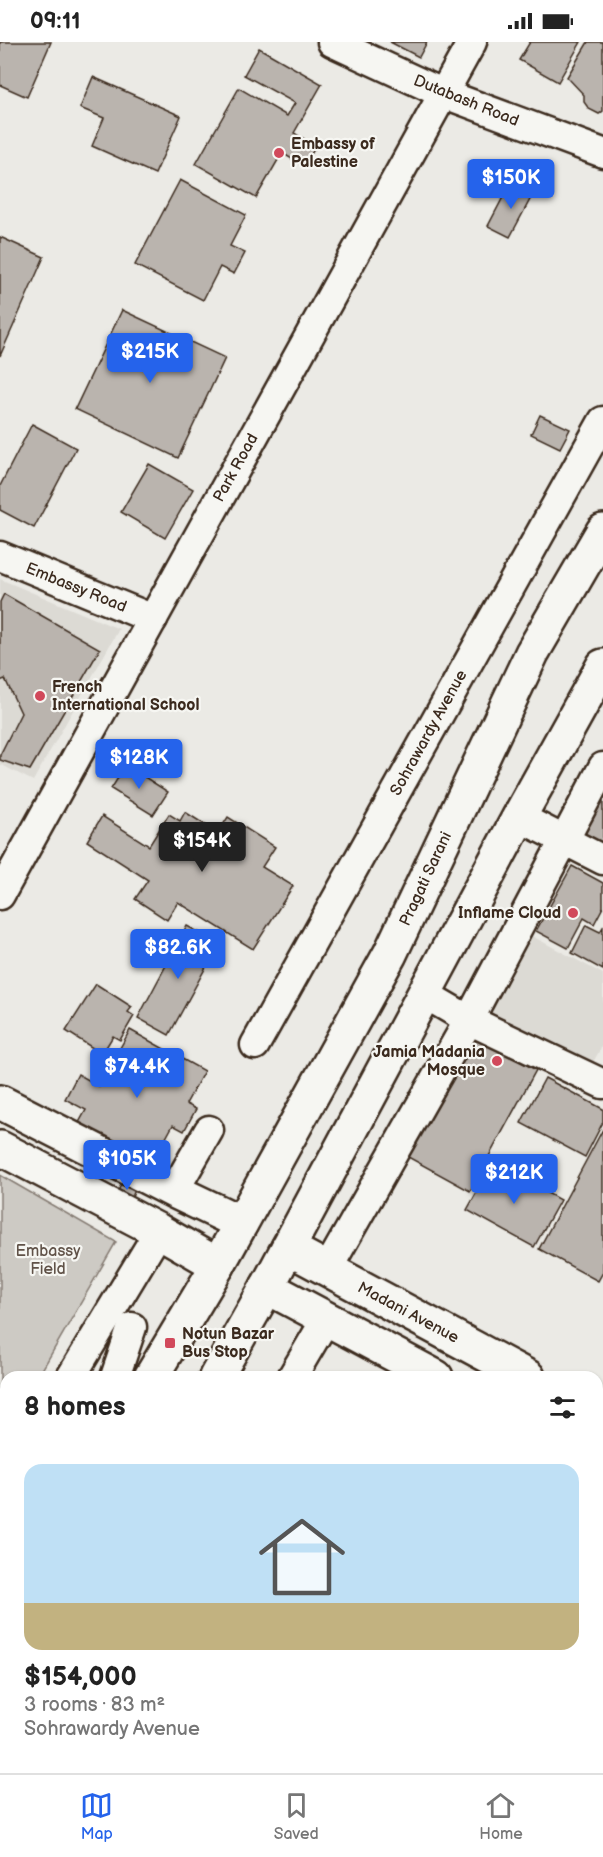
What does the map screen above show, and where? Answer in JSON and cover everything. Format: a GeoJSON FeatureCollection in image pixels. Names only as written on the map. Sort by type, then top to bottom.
{"type":"FeatureCollection","features":[{"type":"Feature","properties":{"kind":"main road","name":"Pragati Sarani"},"geometry":{"type":"LineString","coordinates":[[155,1371],[218,1265],[390,954],[532,653],[603,531]]}},
{"type":"Feature","properties":{"kind":"main road"},"geometry":{"type":"LineString","coordinates":[[219,1371],[267,1287],[423,993],[603,666]]}},
{"type":"Feature","properties":{"kind":"main road"},"geometry":{"type":"LineString","coordinates":[[0,1102],[241,1223]]}},
{"type":"Feature","properties":{"kind":"main road"},"geometry":{"type":"LineString","coordinates":[[0,1148],[159,1231],[218,1265]]}},
{"type":"Feature","properties":{"kind":"main road","name":"Madani Avenue"},"geometry":{"type":"LineString","coordinates":[[288,1248],[327,1269],[487,1367],[503,1371]]}},
{"type":"Feature","properties":{"kind":"main road"},"geometry":{"type":"LineString","coordinates":[[267,1287],[425,1371]]}},
{"type":"Feature","properties":{"kind":"street","name":"Dutabash Road"},"geometry":{"type":"LineString","coordinates":[[332,42],[442,93],[603,153]]}},
{"type":"Feature","properties":{"kind":"street","name":"Park Road"},"geometry":{"type":"LineString","coordinates":[[0,895],[472,42]]}},
{"type":"Feature","properties":{"kind":"street","name":"Sohrawardy Avenue"},"geometry":{"type":"LineString","coordinates":[[255,1045],[603,421]]}},
{"type":"Feature","properties":{"kind":"street","name":"Embassy Road"},"geometry":{"type":"LineString","coordinates":[[0,556],[153,619]]}},
{"type":"Feature","properties":{"kind":"street"},"geometry":{"type":"LineString","coordinates":[[327,1269],[469,1020],[603,767]]}},
{"type":"Feature","properties":{"kind":"street"},"geometry":{"type":"LineString","coordinates":[[519,817],[603,860]]}},
{"type":"Feature","properties":{"kind":"street"},"geometry":{"type":"LineString","coordinates":[[423,993],[469,1020],[603,1084]]}},
{"type":"Feature","properties":{"kind":"street"},"geometry":{"type":"LineString","coordinates":[[174,1191],[208,1130]]}},
{"type":"Feature","properties":{"kind":"street"},"geometry":{"type":"LineString","coordinates":[[75,1371],[159,1231]]}},
{"type":"Feature","properties":{"kind":"street"},"geometry":{"type":"LineString","coordinates":[[296,1371],[326,1319]]}},
{"type":"Feature","properties":{"kind":"street"},"geometry":{"type":"LineString","coordinates":[[119,1371],[132,1327]]}},
{"type":"Feature","properties":{"kind":"shaded area","name":"French International School"},"geometry":{"type":"Polygon","coordinates":[[[0,579],[119,629],[33,781],[0,764],[0,579]]]}},
{"type":"Feature","properties":{"kind":"shaded area"},"geometry":{"type":"Polygon","coordinates":[[[530,935],[603,974],[603,1044],[590,1068],[488,1014],[530,935]]]}},
{"type":"Feature","properties":{"kind":"green space","name":"Embassy Field"},"geometry":{"type":"Polygon","coordinates":[[[0,1175],[116,1242],[41,1371],[0,1371],[0,1175]]]}},
{"type":"Feature","properties":{"kind":"building"},"geometry":{"type":"Polygon","coordinates":[[[0,42],[51,42],[27,97],[0,85],[0,42]]]}},
{"type":"Feature","properties":{"kind":"building"},"geometry":{"type":"Polygon","coordinates":[[[390,42],[427,42],[419,57],[390,42]]]}},
{"type":"Feature","properties":{"kind":"building"},"geometry":{"type":"Polygon","coordinates":[[[530,42],[581,42],[558,82],[519,60],[530,42]]]}},
{"type":"Feature","properties":{"kind":"building"},"geometry":{"type":"Polygon","coordinates":[[[588,42],[603,42],[603,111],[599,114],[589,109],[584,102],[584,95],[567,77],[588,42]]]}},
{"type":"Feature","properties":{"kind":"building"},"geometry":{"type":"Polygon","coordinates":[[[259,48],[322,84],[294,133],[316,146],[304,166],[282,153],[256,198],[196,164],[239,88],[287,116],[295,103],[244,75],[259,48]]]}},
{"type":"Feature","properties":{"kind":"building"},"geometry":{"type":"Polygon","coordinates":[[[93,77],[181,116],[155,174],[92,146],[104,118],[80,108],[93,77]]]}},
{"type":"Feature","properties":{"kind":"building"},"geometry":{"type":"Polygon","coordinates":[[[180,180],[246,215],[230,246],[245,253],[234,274],[220,267],[203,300],[135,265],[180,180]]]}},
{"type":"Feature","properties":{"kind":"building"},"geometry":{"type":"Polygon","coordinates":[[[511,182],[533,194],[510,237],[488,226],[511,182]]]}},
{"type":"Feature","properties":{"kind":"building"},"geometry":{"type":"Polygon","coordinates":[[[0,237],[44,257],[0,356],[0,237]]]}},
{"type":"Feature","properties":{"kind":"building"},"geometry":{"type":"Polygon","coordinates":[[[122,310],[225,358],[178,458],[75,409],[122,310]]]}},
{"type":"Feature","properties":{"kind":"building"},"geometry":{"type":"Polygon","coordinates":[[[540,415],[570,429],[560,448],[531,434],[540,415]]]}},
{"type":"Feature","properties":{"kind":"building"},"geometry":{"type":"Polygon","coordinates":[[[32,424],[76,448],[34,528],[0,510],[0,486],[32,424]]]}},
{"type":"Feature","properties":{"kind":"building"},"geometry":{"type":"Polygon","coordinates":[[[149,464],[193,489],[165,538],[121,512],[149,464]]]}},
{"type":"Feature","properties":{"kind":"building","name":"French International School"},"geometry":{"type":"Polygon","coordinates":[[[4,594],[100,649],[30,770],[0,760],[0,755],[21,713],[5,679],[0,681],[0,602],[4,594]]]}},
{"type":"Feature","properties":{"kind":"building"},"geometry":{"type":"Polygon","coordinates":[[[126,765],[168,792],[153,815],[111,789],[126,765]]]}},
{"type":"Feature","properties":{"kind":"building"},"geometry":{"type":"Polygon","coordinates":[[[603,780],[603,853],[572,837],[603,780]]]}},
{"type":"Feature","properties":{"kind":"building"},"geometry":{"type":"Polygon","coordinates":[[[185,812],[218,833],[228,817],[275,847],[262,867],[293,886],[253,949],[178,902],[167,920],[135,899],[148,880],[87,841],[102,816],[149,846],[169,814],[180,821],[185,812]]]}},
{"type":"Feature","properties":{"kind":"building","name":"Inflame Cloud"},"geometry":{"type":"Polygon","coordinates":[[[572,866],[603,883],[603,907],[594,924],[584,918],[568,948],[536,931],[572,866]]]}},
{"type":"Feature","properties":{"kind":"building"},"geometry":{"type":"Polygon","coordinates":[[[586,925],[600,932],[603,927],[603,970],[572,953],[586,925]]]}},
{"type":"Feature","properties":{"kind":"building"},"geometry":{"type":"Polygon","coordinates":[[[187,926],[219,943],[169,1035],[138,1018],[187,926]]]}},
{"type":"Feature","properties":{"kind":"building"},"geometry":{"type":"Polygon","coordinates":[[[96,984],[132,1007],[128,1012],[134,1016],[120,1040],[113,1036],[102,1054],[66,1031],[96,984]]]}},
{"type":"Feature","properties":{"kind":"building"},"geometry":{"type":"Polygon","coordinates":[[[130,1030],[204,1071],[186,1104],[196,1109],[184,1131],[173,1125],[149,1169],[76,1128],[86,1110],[65,1099],[78,1074],[99,1086],[130,1030]]]}},
{"type":"Feature","properties":{"kind":"building"},"geometry":{"type":"Polygon","coordinates":[[[474,1036],[536,1070],[470,1191],[408,1157],[474,1036]]]}},
{"type":"Feature","properties":{"kind":"building"},"geometry":{"type":"Polygon","coordinates":[[[545,1078],[603,1109],[603,1122],[585,1157],[521,1123],[545,1078]]]}},
{"type":"Feature","properties":{"kind":"building"},"geometry":{"type":"Polygon","coordinates":[[[603,1129],[603,1272],[598,1281],[539,1249],[603,1129]]]}},
{"type":"Feature","properties":{"kind":"building"},"geometry":{"type":"Polygon","coordinates":[[[493,1163],[560,1200],[534,1247],[467,1210],[493,1163]]]}},
{"type":"Feature","properties":{"kind":"building"},"geometry":{"type":"Polygon","coordinates":[[[121,1185],[135,1190],[132,1197],[118,1191],[121,1185]]]}},
{"type":"Feature","properties":{"kind":"place","name":"Embassy of Palestine"},"geometry":{"type":"Point","coordinates":[279,153]}},
{"type":"Feature","properties":{"kind":"place","name":"French International School"},"geometry":{"type":"Point","coordinates":[40,696]}},
{"type":"Feature","properties":{"kind":"place","name":"Inflame Cloud"},"geometry":{"type":"Point","coordinates":[573,913]}},
{"type":"Feature","properties":{"kind":"place","name":"Jamia Madania Mosque"},"geometry":{"type":"Point","coordinates":[497,1061]}},
{"type":"Feature","properties":{"kind":"place","name":"Notun Bazar Bus Stop"},"geometry":{"type":"Point","coordinates":[170,1343]}}]}
